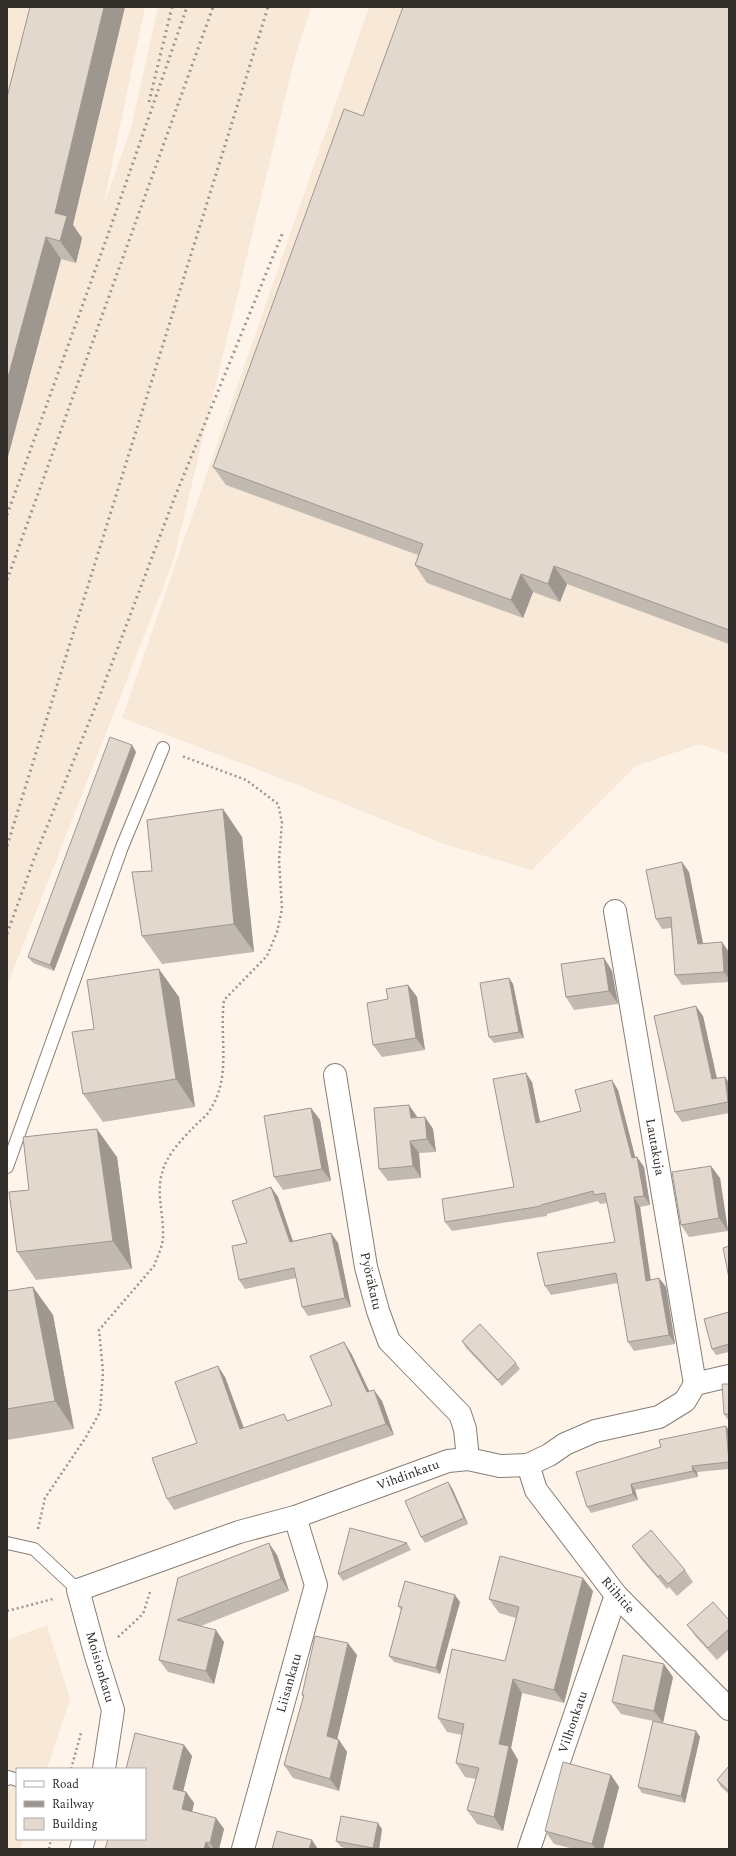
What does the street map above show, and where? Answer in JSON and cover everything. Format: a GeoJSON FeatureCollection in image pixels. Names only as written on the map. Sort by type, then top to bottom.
{"type":"FeatureCollection","features":[{"type":"Feature","properties":{"kind":"street","name":"Lautakuja"},"geometry":{"type":"LineString","coordinates":[[615,910],[696,1384]]}},
{"type":"Feature","properties":{"kind":"street","name":"Pyöräkatu"},"geometry":{"type":"LineString","coordinates":[[336,1075],[366,1267],[378,1311],[389,1341],[460,1414],[465,1429],[468,1459]]}},
{"type":"Feature","properties":{"kind":"street"},"geometry":{"type":"LineString","coordinates":[[696,1384],[729,1376]]}},
{"type":"Feature","properties":{"kind":"street","name":"Vihdinkatu"},"geometry":{"type":"LineString","coordinates":[[78,1590],[239,1532],[295,1517],[448,1461],[468,1459],[500,1466],[528,1465],[549,1455],[565,1444],[595,1431],[659,1416],[685,1401],[696,1384]]}},
{"type":"Feature","properties":{"kind":"street","name":"Riihitie"},"geometry":{"type":"LineString","coordinates":[[528,1465],[536,1490],[616,1595],[729,1709]]}},
{"type":"Feature","properties":{"kind":"street","name":"Liisankatu"},"geometry":{"type":"LineString","coordinates":[[243,1849],[316,1585],[295,1517]]}},
{"type":"Feature","properties":{"kind":"street","name":"Moisionkatu"},"geometry":{"type":"LineString","coordinates":[[78,1590],[113,1710],[104,1768]]}},
{"type":"Feature","properties":{"kind":"street","name":"Vilhonkatu"},"geometry":{"type":"LineString","coordinates":[[529,1849],[616,1595]]}},
{"type":"Feature","properties":{"kind":"lane"},"geometry":{"type":"LineString","coordinates":[[7,1167],[122,847],[163,748]]}},
{"type":"Feature","properties":{"kind":"lane"},"geometry":{"type":"LineString","coordinates":[[7,1543],[34,1549],[78,1590]]}},
{"type":"Feature","properties":{"kind":"lane"},"geometry":{"type":"LineString","coordinates":[[7,1779],[8,1777],[16,1780]]}},
{"type":"Feature","properties":{"kind":"path"},"geometry":{"type":"LineString","coordinates":[[34,1549],[45,1498],[86,1437],[100,1412],[103,1372],[99,1330],[154,1266],[158,1256],[164,1238],[160,1202],[162,1173],[170,1155],[192,1128],[209,1112],[218,1096],[224,1069],[224,1000],[267,956],[277,932],[282,910],[279,860],[282,823],[278,804],[246,780],[163,748]]}},
{"type":"Feature","properties":{"kind":"path"},"geometry":{"type":"LineString","coordinates":[[7,1611],[45,1602],[78,1590]]}},
{"type":"Feature","properties":{"kind":"shaded area"},"geometry":{"type":"Polygon","coordinates":[[[7,7],[145,7],[103,207],[131,128],[158,7],[311,7],[295,57],[173,562],[7,986],[7,7]]]}},
{"type":"Feature","properties":{"kind":"shaded area"},"geometry":{"type":"Polygon","coordinates":[[[369,7],[729,7],[729,754],[699,744],[636,766],[532,870],[441,843],[283,779],[122,718],[369,7]]]}},
{"type":"Feature","properties":{"kind":"shaded area"},"geometry":{"type":"Polygon","coordinates":[[[47,1625],[70,1699],[47,1768],[16,1768],[16,1840],[24,1840],[20,1849],[7,1849],[7,1640],[47,1625]]]}},
{"type":"Feature","properties":{"kind":"building"},"geometry":{"type":"Polygon","coordinates":[[[30,7],[104,7],[55,213],[67,216],[60,241],[46,237],[7,381],[7,97],[30,7]]]}},
{"type":"Feature","properties":{"kind":"building"},"geometry":{"type":"Polygon","coordinates":[[[403,7],[729,7],[729,630],[554,566],[548,584],[521,574],[511,600],[415,565],[423,544],[213,467],[344,109],[363,116],[403,7]]]}},
{"type":"Feature","properties":{"kind":"building"},"geometry":{"type":"Polygon","coordinates":[[[110,737],[132,745],[50,965],[28,957],[110,737]]]}},
{"type":"Feature","properties":{"kind":"building"},"geometry":{"type":"Polygon","coordinates":[[[223,809],[234,924],[142,936],[132,872],[152,871],[147,820],[223,809]]]}},
{"type":"Feature","properties":{"kind":"building"},"geometry":{"type":"Polygon","coordinates":[[[682,862],[698,944],[722,942],[724,972],[675,975],[671,917],[656,919],[646,870],[682,862]]]}},
{"type":"Feature","properties":{"kind":"building"},"geometry":{"type":"Polygon","coordinates":[[[604,958],[609,991],[566,997],[561,964],[604,958]]]}},
{"type":"Feature","properties":{"kind":"building"},"geometry":{"type":"Polygon","coordinates":[[[159,969],[176,1079],[83,1094],[72,1032],[94,1029],[87,980],[159,969]]]}},
{"type":"Feature","properties":{"kind":"building"},"geometry":{"type":"Polygon","coordinates":[[[509,978],[519,1032],[489,1037],[480,983],[509,978]]]}},
{"type":"Feature","properties":{"kind":"building"},"geometry":{"type":"Polygon","coordinates":[[[408,985],[416,1038],[373,1045],[367,1003],[388,999],[386,989],[408,985]]]}},
{"type":"Feature","properties":{"kind":"building"},"geometry":{"type":"Polygon","coordinates":[[[696,1006],[712,1079],[725,1077],[728,1102],[675,1112],[654,1016],[696,1006]]]}},
{"type":"Feature","properties":{"kind":"building"},"geometry":{"type":"Polygon","coordinates":[[[526,1073],[536,1123],[581,1111],[575,1090],[612,1080],[632,1158],[637,1157],[644,1196],[634,1197],[646,1281],[659,1278],[669,1335],[628,1342],[616,1273],[545,1286],[537,1253],[615,1242],[605,1193],[594,1195],[593,1191],[541,1206],[445,1222],[442,1199],[514,1187],[493,1079],[526,1073]]]}},
{"type":"Feature","properties":{"kind":"building"},"geometry":{"type":"Polygon","coordinates":[[[409,1105],[411,1118],[425,1117],[427,1139],[410,1141],[413,1166],[379,1169],[374,1108],[409,1105]]]}},
{"type":"Feature","properties":{"kind":"building"},"geometry":{"type":"Polygon","coordinates":[[[311,1108],[322,1169],[274,1177],[264,1116],[311,1108]]]}},
{"type":"Feature","properties":{"kind":"building"},"geometry":{"type":"Polygon","coordinates":[[[97,1129],[113,1241],[17,1252],[9,1192],[29,1190],[23,1137],[97,1129]]]}},
{"type":"Feature","properties":{"kind":"building"},"geometry":{"type":"Polygon","coordinates":[[[711,1166],[719,1218],[681,1225],[672,1172],[711,1166]]]}},
{"type":"Feature","properties":{"kind":"building"},"geometry":{"type":"Polygon","coordinates":[[[271,1187],[290,1242],[331,1233],[345,1298],[302,1307],[294,1268],[239,1280],[232,1246],[247,1243],[232,1201],[271,1187]]]}},
{"type":"Feature","properties":{"kind":"building"},"geometry":{"type":"Polygon","coordinates":[[[729,1246],[729,1278],[723,1248],[729,1246]]]}},
{"type":"Feature","properties":{"kind":"building"},"geometry":{"type":"Polygon","coordinates":[[[33,1287],[55,1401],[7,1409],[7,1291],[33,1287]]]}},
{"type":"Feature","properties":{"kind":"building"},"geometry":{"type":"Polygon","coordinates":[[[729,1312],[729,1344],[712,1349],[704,1319],[729,1312]]]}},
{"type":"Feature","properties":{"kind":"building"},"geometry":{"type":"Polygon","coordinates":[[[480,1324],[516,1363],[498,1380],[462,1341],[480,1324]]]}},
{"type":"Feature","properties":{"kind":"building"},"geometry":{"type":"Polygon","coordinates":[[[344,1342],[367,1392],[374,1390],[386,1424],[167,1499],[152,1458],[197,1443],[175,1382],[218,1366],[240,1429],[284,1414],[287,1421],[332,1405],[310,1356],[344,1342]]]}},
{"type":"Feature","properties":{"kind":"building"},"geometry":{"type":"Polygon","coordinates":[[[722,1384],[729,1384],[729,1414],[724,1414],[722,1384]]]}},
{"type":"Feature","properties":{"kind":"building"},"geometry":{"type":"Polygon","coordinates":[[[726,1426],[729,1462],[692,1466],[693,1471],[631,1484],[633,1494],[587,1507],[576,1472],[661,1447],[659,1440],[726,1426]]]}},
{"type":"Feature","properties":{"kind":"building"},"geometry":{"type":"Polygon","coordinates":[[[448,1482],[464,1518],[421,1537],[405,1501],[448,1482]]]}},
{"type":"Feature","properties":{"kind":"building"},"geometry":{"type":"Polygon","coordinates":[[[350,1528],[407,1543],[338,1574],[350,1528]]]}},
{"type":"Feature","properties":{"kind":"building"},"geometry":{"type":"Polygon","coordinates":[[[651,1530],[685,1570],[668,1584],[660,1575],[658,1577],[632,1546],[651,1530]]]}},
{"type":"Feature","properties":{"kind":"building"},"geometry":{"type":"Polygon","coordinates":[[[269,1543],[281,1579],[177,1620],[216,1630],[206,1671],[159,1660],[178,1578],[269,1543]]]}},
{"type":"Feature","properties":{"kind":"building"},"geometry":{"type":"Polygon","coordinates":[[[500,1556],[583,1578],[554,1690],[513,1679],[499,1744],[509,1746],[494,1817],[467,1810],[479,1768],[456,1763],[464,1724],[438,1718],[452,1649],[505,1661],[519,1607],[489,1599],[500,1556]]]}},
{"type":"Feature","properties":{"kind":"building"},"geometry":{"type":"Polygon","coordinates":[[[405,1581],[455,1595],[436,1668],[389,1656],[402,1607],[398,1606],[405,1581]]]}},
{"type":"Feature","properties":{"kind":"building"},"geometry":{"type":"Polygon","coordinates":[[[713,1602],[729,1620],[729,1629],[708,1648],[687,1625],[713,1602]]]}},
{"type":"Feature","properties":{"kind":"building"},"geometry":{"type":"Polygon","coordinates":[[[315,1636],[348,1643],[327,1736],[339,1740],[330,1779],[284,1765],[304,1695],[302,1695],[315,1636]]]}},
{"type":"Feature","properties":{"kind":"building"},"geometry":{"type":"Polygon","coordinates":[[[623,1655],[664,1664],[654,1711],[612,1702],[623,1655]]]}},
{"type":"Feature","properties":{"kind":"building"},"geometry":{"type":"Polygon","coordinates":[[[653,1721],[696,1731],[681,1796],[638,1787],[653,1721]]]}},
{"type":"Feature","properties":{"kind":"building"},"geometry":{"type":"Polygon","coordinates":[[[135,1733],[184,1745],[173,1789],[186,1792],[182,1809],[216,1818],[210,1843],[206,1842],[204,1849],[105,1849],[108,1840],[146,1840],[146,1768],[126,1768],[135,1733]]]}},
{"type":"Feature","properties":{"kind":"building"},"geometry":{"type":"Polygon","coordinates":[[[563,1762],[611,1775],[592,1844],[545,1831],[563,1762]]]}},
{"type":"Feature","properties":{"kind":"building"},"geometry":{"type":"Polygon","coordinates":[[[729,1766],[729,1791],[717,1780],[729,1766]]]}},
{"type":"Feature","properties":{"kind":"building"},"geometry":{"type":"Polygon","coordinates":[[[341,1816],[378,1823],[373,1848],[336,1841],[341,1816]]]}},
{"type":"Feature","properties":{"kind":"building"},"geometry":{"type":"Polygon","coordinates":[[[277,1831],[312,1840],[309,1849],[272,1849],[277,1831]]]}},
{"type":"Feature","properties":{"kind":"railway"},"geometry":{"type":"LineString","coordinates":[[149,102],[172,7]]}},
{"type":"Feature","properties":{"kind":"railway"},"geometry":{"type":"LineString","coordinates":[[7,515],[110,229],[187,7]]}},
{"type":"Feature","properties":{"kind":"railway"},"geometry":{"type":"LineString","coordinates":[[7,580],[213,7]]}},
{"type":"Feature","properties":{"kind":"railway"},"geometry":{"type":"LineString","coordinates":[[7,846],[268,7]]}},
{"type":"Feature","properties":{"kind":"railway"},"geometry":{"type":"LineString","coordinates":[[7,934],[34,859],[100,695],[174,499],[283,232]]}}]}
